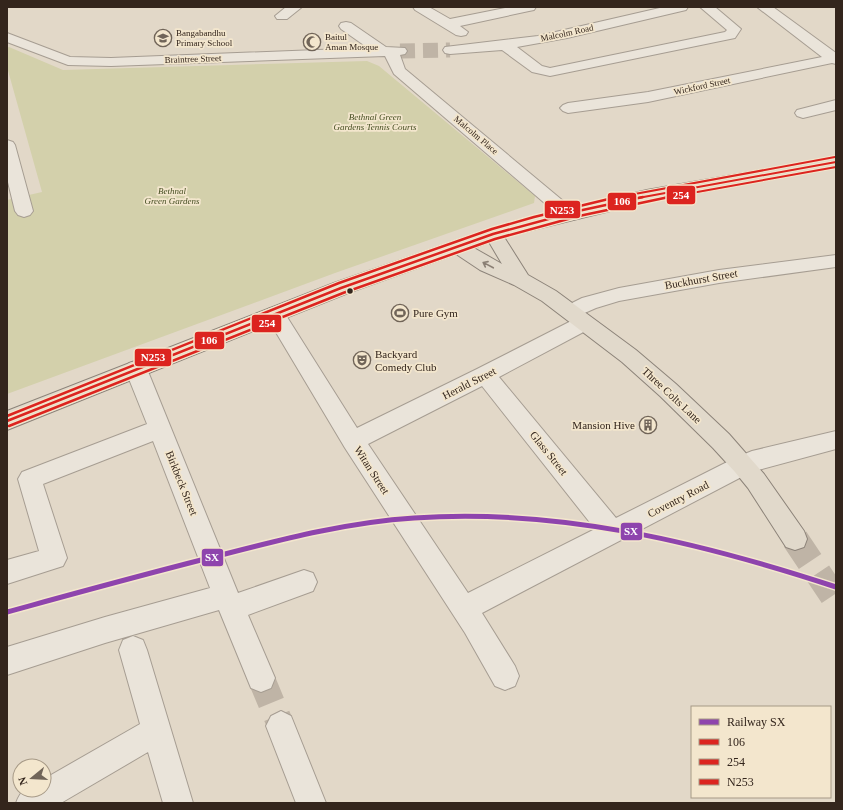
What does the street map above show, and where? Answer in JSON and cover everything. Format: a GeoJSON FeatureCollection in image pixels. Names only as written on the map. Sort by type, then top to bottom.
{"type":"FeatureCollection","features":[{"type":"Feature","properties":{"kind":"main road"},"geometry":{"type":"LineString","coordinates":[[7,420],[275,314],[516,226],[654,195],[836,162]]}},
{"type":"Feature","properties":{"kind":"main road","name":"Three Colts Lane"},"geometry":{"type":"LineString","coordinates":[[493,234],[521,280]]}},
{"type":"Feature","properties":{"kind":"main road","name":"Three Colts Lane"},"geometry":{"type":"LineString","coordinates":[[458,246],[487,265],[521,280],[549,296],[629,356],[668,390],[721,441],[743,465],[756,481],[795,539]]}},
{"type":"Feature","properties":{"kind":"street"},"geometry":{"type":"LineString","coordinates":[[282,16],[295,7]]}},
{"type":"Feature","properties":{"kind":"street"},"geometry":{"type":"LineString","coordinates":[[420,7],[485,49]]}},
{"type":"Feature","properties":{"kind":"street"},"geometry":{"type":"LineString","coordinates":[[448,24],[468,7]]}},
{"type":"Feature","properties":{"kind":"street"},"geometry":{"type":"LineString","coordinates":[[448,24],[529,7]]}},
{"type":"Feature","properties":{"kind":"street","name":"Malcolm Road"},"geometry":{"type":"LineString","coordinates":[[450,50],[485,49],[506,46],[586,30],[682,7]]}},
{"type":"Feature","properties":{"kind":"street"},"geometry":{"type":"LineString","coordinates":[[506,46],[537,69],[550,72],[730,35],[734,29],[707,7]]}},
{"type":"Feature","properties":{"kind":"street"},"geometry":{"type":"LineString","coordinates":[[764,7],[835,59]]}},
{"type":"Feature","properties":{"kind":"street"},"geometry":{"type":"LineString","coordinates":[[346,26],[391,52]]}},
{"type":"Feature","properties":{"kind":"street","name":"Braintree Street"},"geometry":{"type":"LineString","coordinates":[[7,37],[68,61],[111,62],[391,52]]}},
{"type":"Feature","properties":{"kind":"street","name":"Malcolm Place"},"geometry":{"type":"LineString","coordinates":[[391,52],[399,71],[568,214]]}},
{"type":"Feature","properties":{"kind":"street","name":"Wickford Street"},"geometry":{"type":"LineString","coordinates":[[568,108],[648,97],[835,59]]}},
{"type":"Feature","properties":{"kind":"street"},"geometry":{"type":"LineString","coordinates":[[803,113],[836,104]]}},
{"type":"Feature","properties":{"kind":"street"},"geometry":{"type":"LineString","coordinates":[[7,145],[24,211]]}},
{"type":"Feature","properties":{"kind":"street","name":"Buckhurst Street"},"geometry":{"type":"LineString","coordinates":[[577,318],[593,300],[675,283],[747,271],[836,261]]}},
{"type":"Feature","properties":{"kind":"street","name":"Witan Street"},"geometry":{"type":"LineString","coordinates":[[275,314],[353,441],[468,616],[505,676]]}},
{"type":"Feature","properties":{"kind":"street","name":"Herald Street"},"geometry":{"type":"LineString","coordinates":[[353,441],[485,375],[577,318]]}},
{"type":"Feature","properties":{"kind":"street","name":"Birkbeck Street"},"geometry":{"type":"LineString","coordinates":[[136,369],[261,678]]}},
{"type":"Feature","properties":{"kind":"street","name":"Glass Street"},"geometry":{"type":"LineString","coordinates":[[485,375],[612,532]]}},
{"type":"Feature","properties":{"kind":"street"},"geometry":{"type":"LineString","coordinates":[[7,572],[54,558],[30,479],[160,429]]}},
{"type":"Feature","properties":{"kind":"street","name":"Coventry Road"},"geometry":{"type":"LineString","coordinates":[[468,616],[612,532],[743,465],[836,440]]}},
{"type":"Feature","properties":{"kind":"street"},"geometry":{"type":"LineString","coordinates":[[7,661],[105,630],[232,609],[252,600],[304,582]]}},
{"type":"Feature","properties":{"kind":"street"},"geometry":{"type":"LineString","coordinates":[[133,650],[178,803]]}},
{"type":"Feature","properties":{"kind":"street"},"geometry":{"type":"LineString","coordinates":[[281,726],[311,803]]}},
{"type":"Feature","properties":{"kind":"street"},"geometry":{"type":"LineString","coordinates":[[31,803],[157,731]]}},
{"type":"Feature","properties":{"kind":"green space","name":"Bethnal Green Gardens"},"geometry":{"type":"Polygon","coordinates":[[[9,47],[63,70],[367,61],[379,66],[535,196],[534,203],[335,273],[7,394],[7,200],[42,192],[7,67],[7,48],[9,47]]]}},
{"type":"Feature","properties":{"kind":"tunnel"},"geometry":{"type":"LineString","coordinates":[[400,51],[450,50]]}},
{"type":"Feature","properties":{"kind":"tunnel"},"geometry":{"type":"LineString","coordinates":[[795,539],[836,600]]}},
{"type":"Feature","properties":{"kind":"tunnel"},"geometry":{"type":"LineString","coordinates":[[261,678],[281,726]]}},
{"type":"Feature","properties":{"kind":"rail line","name":"SX"},"geometry":{"type":"LineString","coordinates":[[7,612],[209,558],[336,528],[388,520],[468,516],[522,518],[575,523],[628,531],[733,555],[836,587]]}},
{"type":"Feature","properties":{"kind":"transit line","name":"N253"},"geometry":{"type":"LineString","coordinates":[[7,416],[339,283],[492,229],[576,206],[662,188],[835,157]]}},
{"type":"Feature","properties":{"kind":"transit line","name":"106"},"geometry":{"type":"LineString","coordinates":[[7,421],[341,288],[493,234],[578,211],[620,202],[836,162]]}},
{"type":"Feature","properties":{"kind":"transit line","name":"254"},"geometry":{"type":"LineString","coordinates":[[9,426],[343,293],[495,239],[579,216],[664,198],[836,167]]}},
{"type":"Feature","properties":{"kind":"place","name":"Bangabandhu Primary School"},"geometry":{"type":"Point","coordinates":[163,38]}},
{"type":"Feature","properties":{"kind":"place","name":"Baitul Aman Mosque"},"geometry":{"type":"Point","coordinates":[312,42]}},
{"type":"Feature","properties":{"kind":"place","name":"Pure Gym"},"geometry":{"type":"Point","coordinates":[400,313]}},
{"type":"Feature","properties":{"kind":"place","name":"Backyard Comedy Club"},"geometry":{"type":"Point","coordinates":[362,360]}},
{"type":"Feature","properties":{"kind":"place","name":"Mansion Hive"},"geometry":{"type":"Point","coordinates":[648,425]}},
{"type":"Feature","properties":{"kind":"park label","name":"Bethnal Green Gardens Tennis Courts"},"geometry":{"type":"Point","coordinates":[375,122]}}]}
